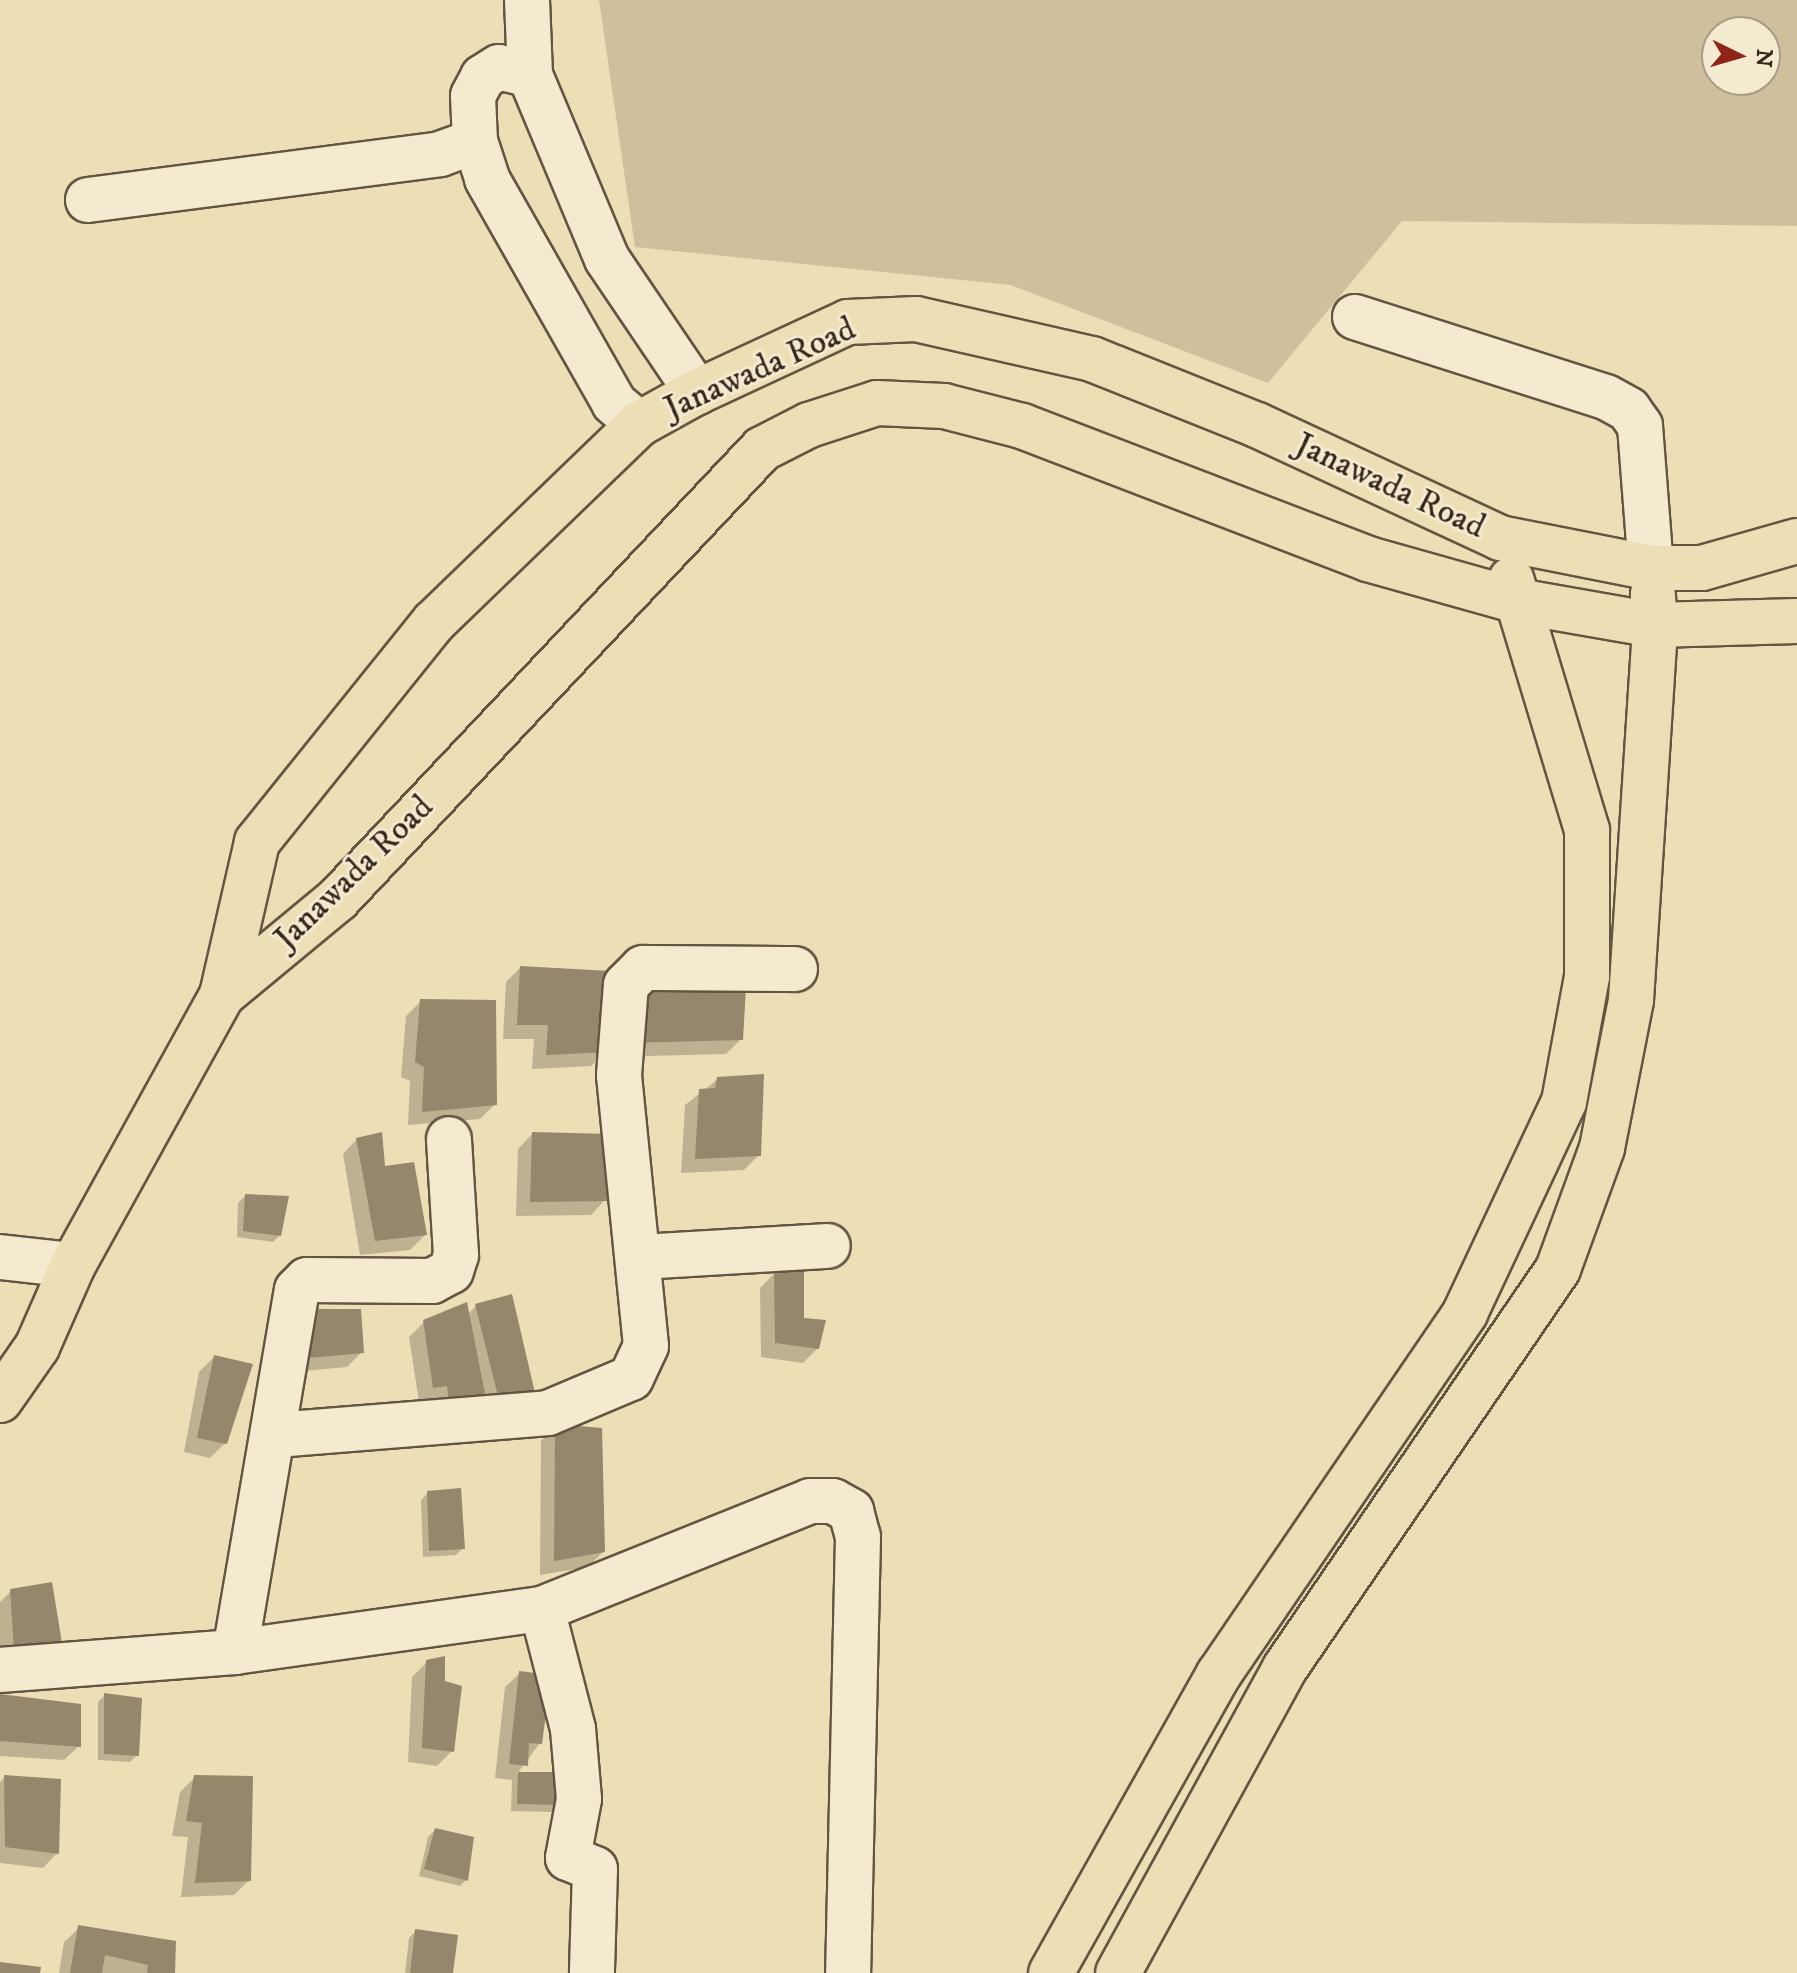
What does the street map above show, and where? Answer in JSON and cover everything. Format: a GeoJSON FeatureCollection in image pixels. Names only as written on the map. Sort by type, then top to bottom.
{"type":"FeatureCollection","features":[{"type":"Feature","properties":{"kind":"main road","name":"Janawada Road"},"geometry":{"type":"LineString","coordinates":[[0,1400],[37,1347],[73,1265],[222,995],[257,842],[434,622],[639,424],[697,392],[848,322],[916,319],[1092,359],[1257,425],[1500,538],[1651,568],[1702,568],[1797,541]]}},
{"type":"Feature","properties":{"kind":"main road","name":"Janawada Road"},"geometry":{"type":"LineString","coordinates":[[222,995],[338,899],[762,449],[809,425],[877,403],[944,406],[1022,426],[1368,559],[1517,601],[1655,625],[1797,621]]}},
{"type":"Feature","properties":{"kind":"main road"},"geometry":{"type":"LineString","coordinates":[[1051,1973],[1219,1674],[1465,1313],[1564,1102],[1587,977],[1587,830],[1500,538]]}},
{"type":"Feature","properties":{"kind":"main road"},"geometry":{"type":"LineString","coordinates":[[1118,1973],[1285,1668],[1558,1269],[1602,1148],[1631,1000],[1655,625],[1651,568]]}},
{"type":"Feature","properties":{"kind":"street"},"geometry":{"type":"LineString","coordinates":[[527,0],[530,75],[607,259],[697,392]]}},
{"type":"Feature","properties":{"kind":"street"},"geometry":{"type":"LineString","coordinates":[[530,75],[499,67],[483,77],[473,96],[475,141],[487,179],[614,403],[639,424]]}},
{"type":"Feature","properties":{"kind":"street"},"geometry":{"type":"LineString","coordinates":[[88,200],[440,154],[475,141]]}},
{"type":"Feature","properties":{"kind":"street"},"geometry":{"type":"LineString","coordinates":[[1355,317],[1606,397],[1629,410],[1640,426],[1651,568]]}},
{"type":"Feature","properties":{"kind":"street"},"geometry":{"type":"LineString","coordinates":[[276,1435],[548,1413],[631,1378],[646,1346],[641,1257],[619,1075],[626,985],[643,968],[795,969]]}},
{"type":"Feature","properties":{"kind":"street"},"geometry":{"type":"LineString","coordinates":[[235,1652],[276,1435],[291,1310],[297,1290],[307,1280],[432,1281],[451,1271],[456,1255],[449,1139]]}},
{"type":"Feature","properties":{"kind":"street"},"geometry":{"type":"LineString","coordinates":[[641,1257],[828,1246]]}},
{"type":"Feature","properties":{"kind":"street"},"geometry":{"type":"LineString","coordinates":[[0,1257],[73,1265]]}},
{"type":"Feature","properties":{"kind":"street"},"geometry":{"type":"LineString","coordinates":[[0,1670],[235,1652],[542,1609],[810,1501],[833,1501],[851,1511],[858,1537],[848,1973]]}},
{"type":"Feature","properties":{"kind":"street"},"geometry":{"type":"LineString","coordinates":[[542,1609],[573,1729],[579,1799],[568,1858],[595,1869],[592,1973]]}},
{"type":"Feature","properties":{"kind":"shaded area"},"geometry":{"type":"Polygon","coordinates":[[[599,0],[1797,0],[1797,226],[1402,221],[1268,383],[1011,285],[635,247],[599,0]]]}},
{"type":"Feature","properties":{"kind":"building"},"geometry":{"type":"Polygon","coordinates":[[[520,966],[610,971],[608,1052],[546,1055],[548,1025],[517,1025],[520,966]]]}},
{"type":"Feature","properties":{"kind":"building"},"geometry":{"type":"Polygon","coordinates":[[[746,987],[743,1040],[623,1043],[630,989],[746,987]]]}},
{"type":"Feature","properties":{"kind":"building"},"geometry":{"type":"Polygon","coordinates":[[[420,999],[496,1000],[497,1105],[422,1112],[424,1067],[415,1062],[420,999]]]}},
{"type":"Feature","properties":{"kind":"building"},"geometry":{"type":"Polygon","coordinates":[[[764,1074],[761,1156],[695,1159],[699,1089],[715,1088],[717,1077],[764,1074]]]}},
{"type":"Feature","properties":{"kind":"building"},"geometry":{"type":"Polygon","coordinates":[[[382,1132],[385,1166],[414,1162],[427,1235],[375,1241],[356,1138],[382,1132]]]}},
{"type":"Feature","properties":{"kind":"building"},"geometry":{"type":"Polygon","coordinates":[[[532,1132],[610,1134],[607,1201],[530,1202],[532,1132]]]}},
{"type":"Feature","properties":{"kind":"building"},"geometry":{"type":"Polygon","coordinates":[[[245,1194],[289,1196],[281,1236],[243,1231],[245,1194]]]}},
{"type":"Feature","properties":{"kind":"building"},"geometry":{"type":"Polygon","coordinates":[[[804,1268],[804,1318],[826,1320],[819,1349],[775,1343],[774,1271],[804,1268]]]}},
{"type":"Feature","properties":{"kind":"building"},"geometry":{"type":"Polygon","coordinates":[[[512,1294],[535,1393],[500,1404],[475,1304],[512,1294]]]}},
{"type":"Feature","properties":{"kind":"building"},"geometry":{"type":"Polygon","coordinates":[[[467,1302],[487,1404],[450,1413],[447,1386],[433,1388],[423,1320],[467,1302]]]}},
{"type":"Feature","properties":{"kind":"building"},"geometry":{"type":"Polygon","coordinates":[[[304,1309],[361,1309],[364,1353],[308,1358],[304,1309]]]}},
{"type":"Feature","properties":{"kind":"building"},"geometry":{"type":"Polygon","coordinates":[[[214,1355],[253,1364],[227,1444],[197,1438],[214,1355]]]}},
{"type":"Feature","properties":{"kind":"building"},"geometry":{"type":"Polygon","coordinates":[[[555,1424],[602,1428],[605,1552],[554,1561],[555,1424]]]}},
{"type":"Feature","properties":{"kind":"building"},"geometry":{"type":"Polygon","coordinates":[[[461,1488],[465,1549],[429,1551],[427,1491],[461,1488]]]}},
{"type":"Feature","properties":{"kind":"building"},"geometry":{"type":"Polygon","coordinates":[[[52,1582],[62,1643],[14,1650],[10,1589],[52,1582]]]}},
{"type":"Feature","properties":{"kind":"building"},"geometry":{"type":"Polygon","coordinates":[[[445,1656],[445,1681],[462,1686],[454,1752],[422,1748],[426,1660],[445,1656]]]}},
{"type":"Feature","properties":{"kind":"building"},"geometry":{"type":"Polygon","coordinates":[[[519,1671],[551,1675],[542,1744],[529,1743],[528,1766],[509,1764],[519,1671]]]}},
{"type":"Feature","properties":{"kind":"building"},"geometry":{"type":"Polygon","coordinates":[[[104,1693],[142,1698],[139,1756],[104,1754],[104,1693]]]}},
{"type":"Feature","properties":{"kind":"building"},"geometry":{"type":"Polygon","coordinates":[[[0,1694],[81,1704],[81,1747],[0,1741],[0,1694]]]}},
{"type":"Feature","properties":{"kind":"building"},"geometry":{"type":"Polygon","coordinates":[[[518,1772],[562,1772],[561,1805],[517,1804],[518,1772]]]}},
{"type":"Feature","properties":{"kind":"building"},"geometry":{"type":"Polygon","coordinates":[[[4,1775],[61,1779],[59,1854],[5,1847],[4,1775]]]}},
{"type":"Feature","properties":{"kind":"building"},"geometry":{"type":"Polygon","coordinates":[[[194,1775],[253,1776],[251,1881],[195,1883],[202,1823],[186,1821],[194,1775]]]}},
{"type":"Feature","properties":{"kind":"building"},"geometry":{"type":"Polygon","coordinates":[[[435,1828],[474,1837],[468,1881],[424,1869],[435,1828]]]}},
{"type":"Feature","properties":{"kind":"building"},"geometry":{"type":"Polygon","coordinates":[[[78,1925],[176,1941],[175,1973],[147,1973],[148,1965],[105,1955],[102,1973],[70,1973],[78,1925]]]}},
{"type":"Feature","properties":{"kind":"building"},"geometry":{"type":"Polygon","coordinates":[[[415,1929],[458,1935],[453,1973],[410,1973],[415,1929]]]}},
{"type":"Feature","properties":{"kind":"building"},"geometry":{"type":"Polygon","coordinates":[[[0,1962],[41,1967],[40,1973],[0,1973],[0,1962]]]}}]}
